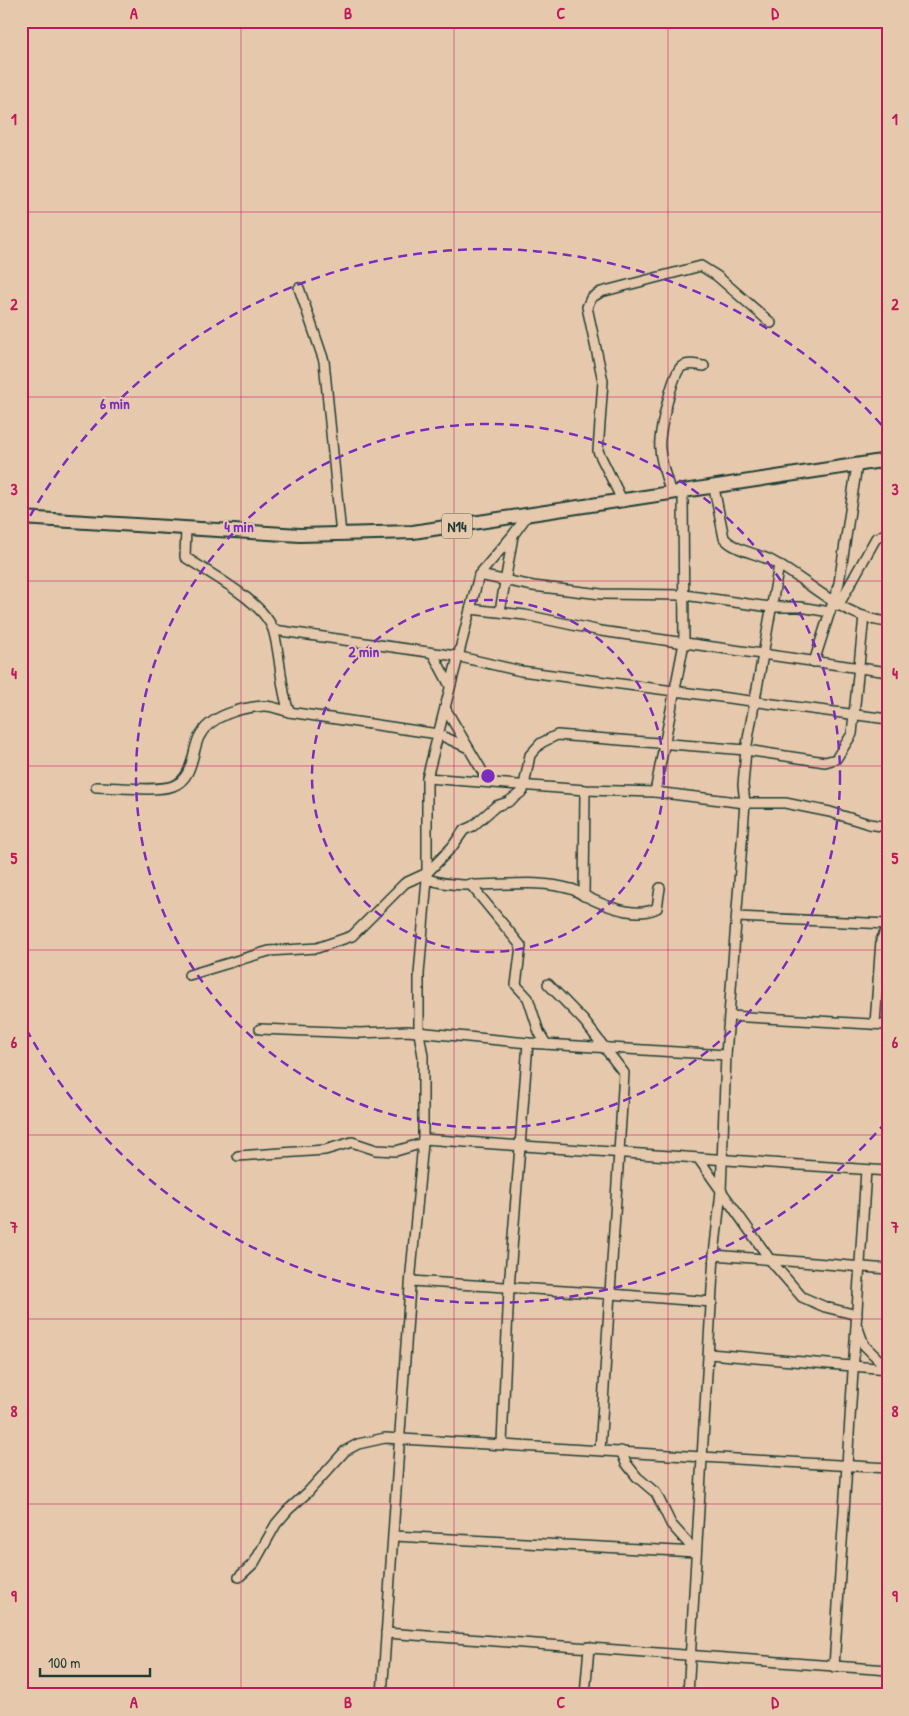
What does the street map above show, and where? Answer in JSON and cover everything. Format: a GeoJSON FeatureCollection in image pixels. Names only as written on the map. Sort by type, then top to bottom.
{"type":"FeatureCollection","features":[{"type":"Feature","properties":{"kind":"main road","name":"N14"},"geometry":{"type":"LineString","coordinates":[[21,518],[300,535],[414,532],[623,502],[888,460]]}},
{"type":"Feature","properties":{"kind":"street"},"geometry":{"type":"LineString","coordinates":[[623,502],[598,451],[603,381],[587,308],[592,298],[601,292],[701,266],[717,276],[771,323]]}},
{"type":"Feature","properties":{"kind":"street"},"geometry":{"type":"LineString","coordinates":[[299,288],[324,361],[341,535]]}},
{"type":"Feature","properties":{"kind":"street"},"geometry":{"type":"LineString","coordinates":[[655,792],[684,643],[684,595],[678,493],[662,466],[659,447],[662,420],[676,376],[681,367],[689,364],[704,366]]}},
{"type":"Feature","properties":{"kind":"street"},"geometry":{"type":"LineString","coordinates":[[814,662],[834,607],[857,465]]}},
{"type":"Feature","properties":{"kind":"street"},"geometry":{"type":"LineString","coordinates":[[714,488],[724,538],[729,544],[756,553],[779,565],[834,607]]}},
{"type":"Feature","properties":{"kind":"street"},"geometry":{"type":"LineString","coordinates":[[382,1695],[411,1282],[423,1141],[424,1056],[419,1033],[420,949],[427,876],[427,778],[456,656],[479,575],[527,516]]}},
{"type":"Feature","properties":{"kind":"street"},"geometry":{"type":"LineString","coordinates":[[186,528],[185,557],[246,596],[274,630],[283,695],[289,712]]}},
{"type":"Feature","properties":{"kind":"street"},"geometry":{"type":"LineString","coordinates":[[834,607],[876,538],[888,533]]}},
{"type":"Feature","properties":{"kind":"street"},"geometry":{"type":"LineString","coordinates":[[500,611],[513,535]]}},
{"type":"Feature","properties":{"kind":"street"},"geometry":{"type":"LineString","coordinates":[[688,1695],[714,1255],[721,1191],[726,1055],[746,803],[743,785],[746,750],[779,565]]}},
{"type":"Feature","properties":{"kind":"street"},"geometry":{"type":"LineString","coordinates":[[479,575],[505,581],[601,594],[684,595],[770,607],[834,607],[888,622]]}},
{"type":"Feature","properties":{"kind":"street"},"geometry":{"type":"LineString","coordinates":[[470,609],[500,611],[602,632],[888,672]]}},
{"type":"Feature","properties":{"kind":"street"},"geometry":{"type":"LineString","coordinates":[[189,975],[270,951],[317,948],[352,936],[405,884],[427,876],[464,830],[473,826],[496,806],[508,802],[523,791],[526,784],[530,755],[541,743],[557,735],[665,742],[746,750],[825,762],[836,759],[852,734],[864,616]]}},
{"type":"Feature","properties":{"kind":"street"},"geometry":{"type":"LineString","coordinates":[[274,630],[456,656],[521,671],[888,719]]}},
{"type":"Feature","properties":{"kind":"street"},"geometry":{"type":"LineString","coordinates":[[433,654],[450,686]]}},
{"type":"Feature","properties":{"kind":"street"},"geometry":{"type":"LineString","coordinates":[[96,787],[161,788],[175,786],[185,777],[200,737],[207,725],[230,712],[264,706],[289,712],[438,734],[466,747]]}},
{"type":"Feature","properties":{"kind":"street"},"geometry":{"type":"LineString","coordinates":[[445,708],[488,782]]}},
{"type":"Feature","properties":{"kind":"street"},"geometry":{"type":"LineString","coordinates":[[427,778],[586,790],[655,792],[746,803],[785,803],[830,812],[869,824],[888,826]]}},
{"type":"Feature","properties":{"kind":"street"},"geometry":{"type":"LineString","coordinates":[[584,896],[586,790]]}},
{"type":"Feature","properties":{"kind":"street"},"geometry":{"type":"LineString","coordinates":[[427,876],[436,882],[547,884],[573,889],[584,896],[634,913],[648,913],[657,908],[660,888]]}},
{"type":"Feature","properties":{"kind":"street"},"geometry":{"type":"LineString","coordinates":[[470,884],[521,946],[516,985],[528,998],[539,1032],[546,1044]]}},
{"type":"Feature","properties":{"kind":"street"},"geometry":{"type":"LineString","coordinates":[[737,916],[888,925],[881,940],[875,1024]]}},
{"type":"Feature","properties":{"kind":"street"},"geometry":{"type":"LineString","coordinates":[[548,984],[584,1021],[624,1073],[600,1450]]}},
{"type":"Feature","properties":{"kind":"street"},"geometry":{"type":"LineString","coordinates":[[730,1016],[888,1025]]}},
{"type":"Feature","properties":{"kind":"street"},"geometry":{"type":"LineString","coordinates":[[260,1029],[360,1033],[407,1031],[528,1043],[726,1055]]}},
{"type":"Feature","properties":{"kind":"street"},"geometry":{"type":"LineString","coordinates":[[502,1444],[509,1288],[528,1043]]}},
{"type":"Feature","properties":{"kind":"street"},"geometry":{"type":"LineString","coordinates":[[238,1156],[325,1150],[352,1142],[376,1150],[396,1151],[423,1141],[520,1145],[888,1171]]}},
{"type":"Feature","properties":{"kind":"street"},"geometry":{"type":"LineString","coordinates":[[698,1158],[771,1261],[802,1297],[856,1318]]}},
{"type":"Feature","properties":{"kind":"street"},"geometry":{"type":"LineString","coordinates":[[834,1667],[866,1170]]}},
{"type":"Feature","properties":{"kind":"street"},"geometry":{"type":"LineString","coordinates":[[714,1255],[888,1270]]}},
{"type":"Feature","properties":{"kind":"street"},"geometry":{"type":"LineString","coordinates":[[411,1282],[712,1302]]}},
{"type":"Feature","properties":{"kind":"street"},"geometry":{"type":"LineString","coordinates":[[856,1318],[864,1345],[888,1369]]}},
{"type":"Feature","properties":{"kind":"street"},"geometry":{"type":"LineString","coordinates":[[709,1354],[888,1369]]}},
{"type":"Feature","properties":{"kind":"street"},"geometry":{"type":"LineString","coordinates":[[239,1577],[254,1563],[276,1524],[345,1451],[372,1440],[400,1437],[888,1468]]}},
{"type":"Feature","properties":{"kind":"street"},"geometry":{"type":"LineString","coordinates":[[621,1451],[626,1463],[637,1477],[656,1493],[671,1524],[696,1552]]}},
{"type":"Feature","properties":{"kind":"street"},"geometry":{"type":"LineString","coordinates":[[394,1536],[696,1552]]}},
{"type":"Feature","properties":{"kind":"street"},"geometry":{"type":"LineString","coordinates":[[386,1633],[589,1647],[691,1657],[888,1670]]}},
{"type":"Feature","properties":{"kind":"street"},"geometry":{"type":"LineString","coordinates":[[585,1695],[589,1647]]}}]}
